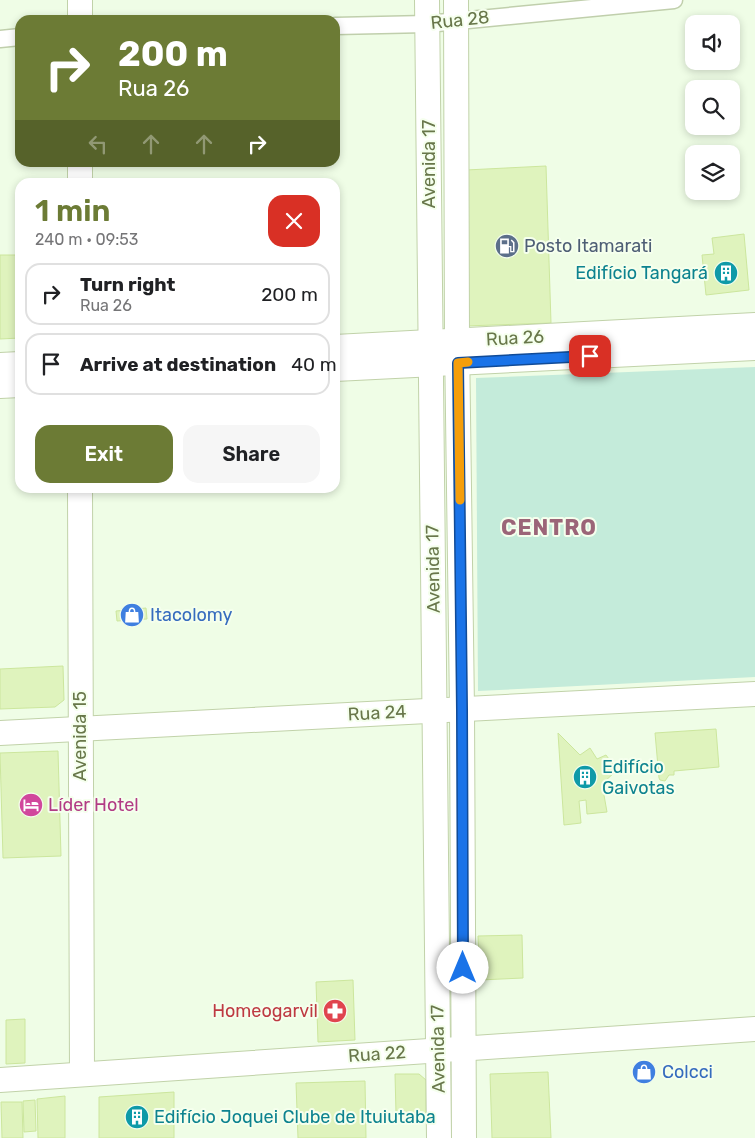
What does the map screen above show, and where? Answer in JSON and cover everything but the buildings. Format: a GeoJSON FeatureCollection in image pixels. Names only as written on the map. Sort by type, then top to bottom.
{"type":"FeatureCollection","features":[{"type":"Feature","properties":{"kind":"street"},"geometry":{"type":"LineString","coordinates":[[80,0],[80,15]]}},
{"type":"Feature","properties":{"kind":"street","name":"Avenida 17"},"geometry":{"type":"LineString","coordinates":[[427,0],[439,1138]]}},
{"type":"Feature","properties":{"kind":"street","name":"Rua 28"},"geometry":{"type":"LineString","coordinates":[[340,26],[428,24],[456,10],[674,0]]}},
{"type":"Feature","properties":{"kind":"street","name":"Avenida 17"},"geometry":{"type":"LineString","coordinates":[[456,10],[464,1138]]}},
{"type":"Feature","properties":{"kind":"street"},"geometry":{"type":"LineString","coordinates":[[0,39],[15,38]]}},
{"type":"Feature","properties":{"kind":"street","name":"Rua 26"},"geometry":{"type":"LineString","coordinates":[[340,347],[430,353],[684,340],[755,325]]}},
{"type":"Feature","properties":{"kind":"street","name":"Rua 26"},"geometry":{"type":"LineString","coordinates":[[684,340],[755,348]]}},
{"type":"Feature","properties":{"kind":"street","name":"Rua 26"},"geometry":{"type":"LineString","coordinates":[[340,368],[430,353]]}},
{"type":"Feature","properties":{"kind":"street"},"geometry":{"type":"LineString","coordinates":[[0,364],[15,364]]}},
{"type":"Feature","properties":{"kind":"street"},"geometry":{"type":"LineString","coordinates":[[0,386],[15,386]]}},
{"type":"Feature","properties":{"kind":"street","name":"Avenida 15"},"geometry":{"type":"LineString","coordinates":[[80,493],[82,1074]]}},
{"type":"Feature","properties":{"kind":"street"},"geometry":{"type":"LineString","coordinates":[[432,546],[460,546]]}},
{"type":"Feature","properties":{"kind":"street","name":"Rua 24"},"geometry":{"type":"LineString","coordinates":[[0,733],[755,694]]}},
{"type":"Feature","properties":{"kind":"street","name":"Rua 22"},"geometry":{"type":"LineString","coordinates":[[0,1080],[755,1030]]}},
{"type":"Feature","properties":{"kind":"green space"},"geometry":{"type":"Polygon","coordinates":[[[755,367],[755,677],[478,691],[476,378],[755,367]]]}},
{"type":"Feature","properties":{"kind":"slow traffic"},"geometry":{"type":"LineString","coordinates":[[460,500],[458,363],[468,362]]}},
{"type":"Feature","properties":{"kind":"place","name":"Posto Itamarati"},"geometry":{"type":"Point","coordinates":[507,246]}},
{"type":"Feature","properties":{"kind":"place","name":"Edifício Tangará"},"geometry":{"type":"Point","coordinates":[726,273]}},
{"type":"Feature","properties":{"kind":"place","name":"Itacolomy"},"geometry":{"type":"Point","coordinates":[132,615]}},
{"type":"Feature","properties":{"kind":"place","name":"Edifício Gaivotas"},"geometry":{"type":"Point","coordinates":[585,777]}},
{"type":"Feature","properties":{"kind":"place","name":"Líder Hotel"},"geometry":{"type":"Point","coordinates":[31,805]}},
{"type":"Feature","properties":{"kind":"place","name":"Homeogarvil"},"geometry":{"type":"Point","coordinates":[335,1011]}},
{"type":"Feature","properties":{"kind":"place","name":"Colcci"},"geometry":{"type":"Point","coordinates":[644,1072]}},
{"type":"Feature","properties":{"kind":"place","name":"Edifício Joquei Clube de Ituiutaba"},"geometry":{"type":"Point","coordinates":[137,1117]}},
{"type":"Feature","properties":{"kind":"district","name":"CENTRO"},"geometry":{"type":"Point","coordinates":[549,527]}},
{"type":"Feature","properties":{"kind":"route"},"geometry":{"type":"LineString","coordinates":[[463,968],[458,363],[590,356]]}}]}
